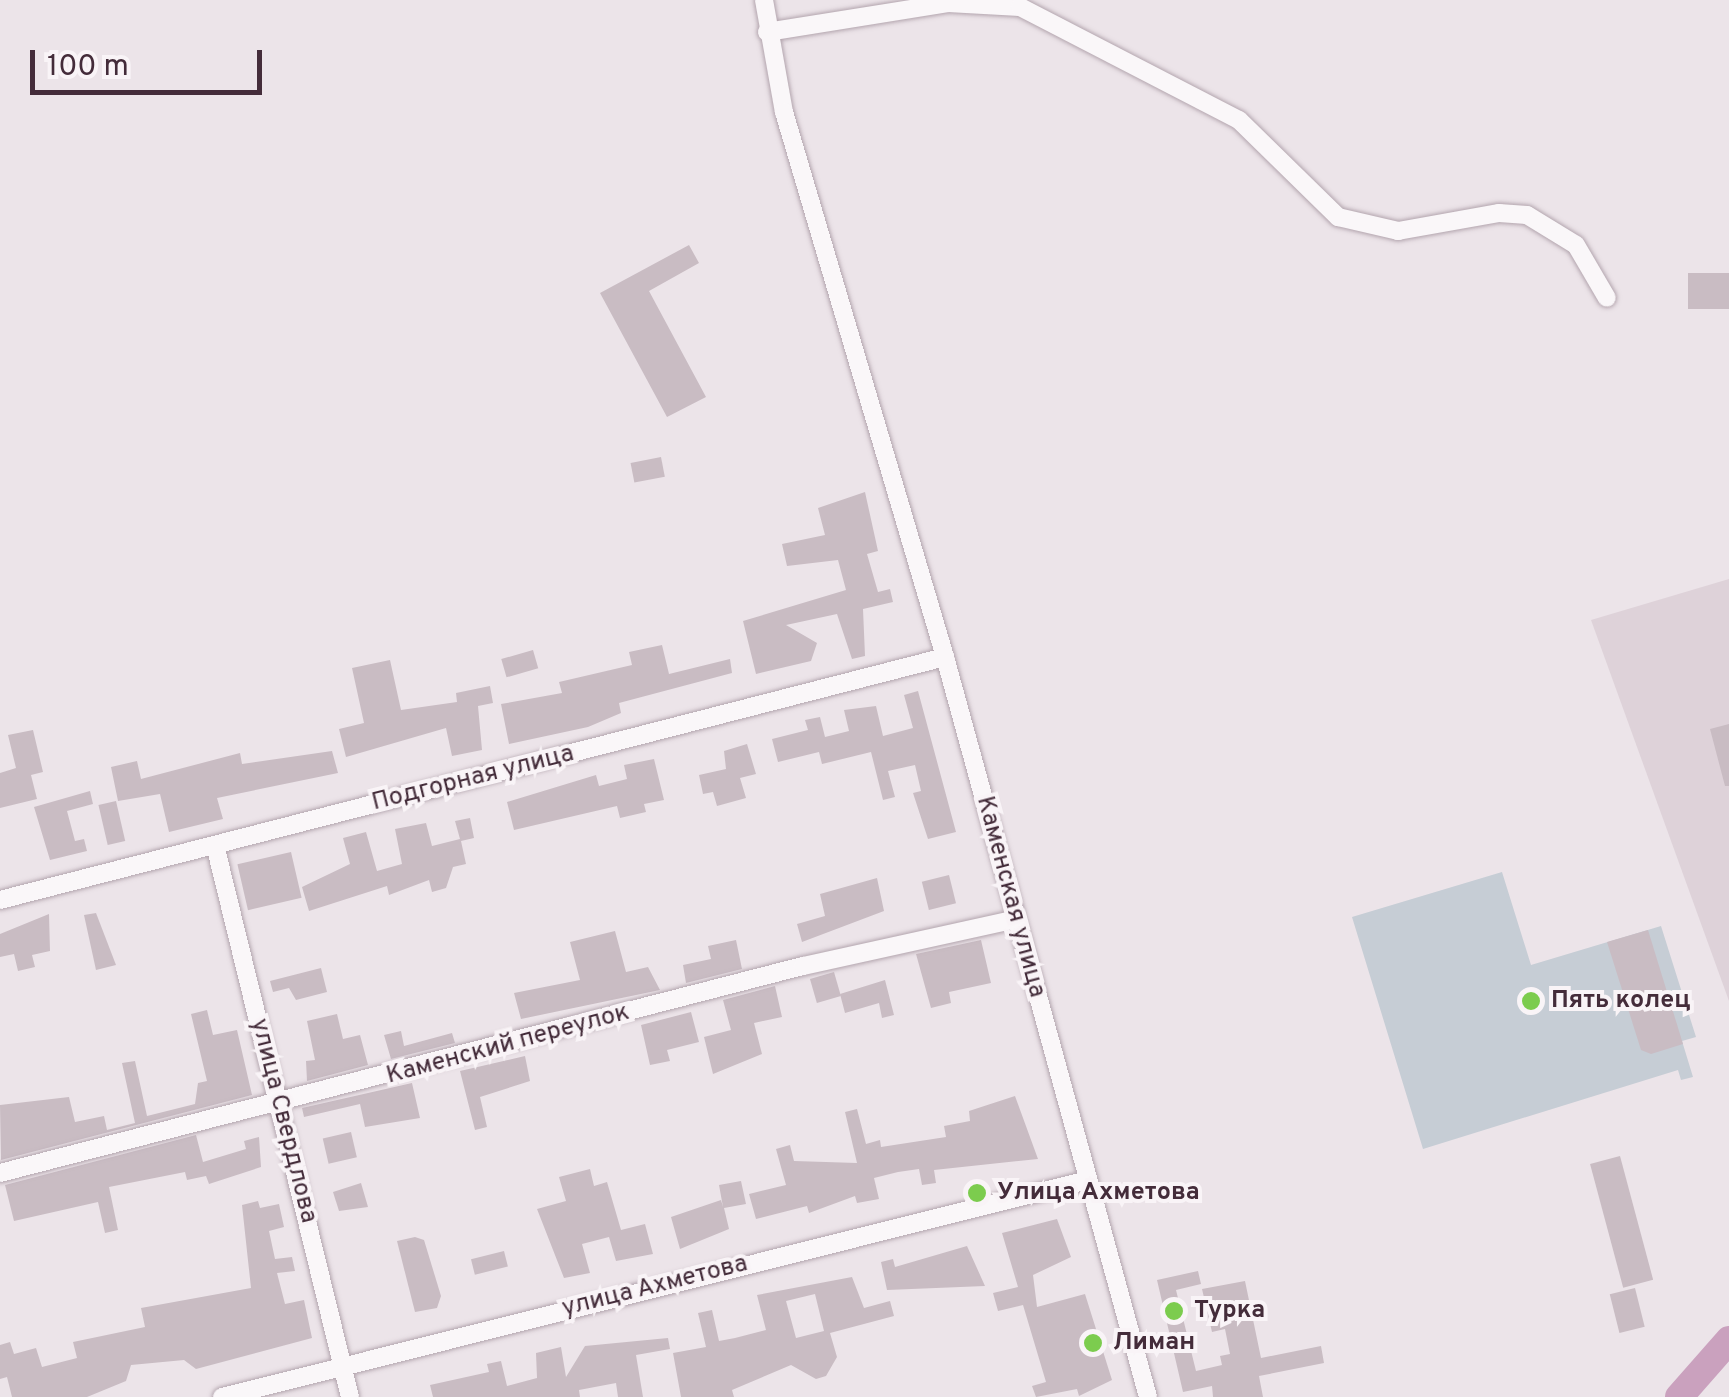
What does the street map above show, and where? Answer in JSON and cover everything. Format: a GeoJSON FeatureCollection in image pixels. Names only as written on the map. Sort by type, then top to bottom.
{"type":"FeatureCollection","features":[{"type":"Feature","properties":{"kind":"street","name":"Каменская улица"},"geometry":{"type":"LineString","coordinates":[[764,0],[767,32],[945,658],[1148,1397]]}},
{"type":"Feature","properties":{"kind":"street"},"geometry":{"type":"LineString","coordinates":[[767,32],[948,3],[1020,7],[1239,120],[1338,217],[1398,230],[1500,212],[1527,216],[1576,245],[1607,298]]}},
{"type":"Feature","properties":{"kind":"street","name":"Подгорная улица"},"geometry":{"type":"LineString","coordinates":[[0,900],[945,658]]}},
{"type":"Feature","properties":{"kind":"street","name":"улица Свердлова"},"geometry":{"type":"LineString","coordinates":[[216,845],[350,1397]]}},
{"type":"Feature","properties":{"kind":"street","name":"Каменский переулок"},"geometry":{"type":"LineString","coordinates":[[0,1173],[280,1104],[803,966],[1016,919]]}},
{"type":"Feature","properties":{"kind":"street","name":"улица Ахметова"},"geometry":{"type":"LineString","coordinates":[[222,1397],[1088,1180]]}},
{"type":"Feature","properties":{"kind":"shaded area"},"geometry":{"type":"Polygon","coordinates":[[[1729,579],[1729,1001],[1591,620],[1729,579]]]}},
{"type":"Feature","properties":{"kind":"shaded area","name":"Пять колец"},"geometry":{"type":"Polygon","coordinates":[[[1502,872],[1531,965],[1661,926],[1696,1037],[1682,1041],[1693,1077],[1681,1080],[1678,1070],[1423,1149],[1352,917],[1502,872]]]}},
{"type":"Feature","properties":{"kind":"building"},"geometry":{"type":"Polygon","coordinates":[[[689,245],[699,263],[649,291],[706,397],[667,417],[600,293],[689,245]]]}},
{"type":"Feature","properties":{"kind":"building"},"geometry":{"type":"Polygon","coordinates":[[[1688,273],[1729,273],[1729,309],[1688,309],[1688,273]]]}},
{"type":"Feature","properties":{"kind":"building"},"geometry":{"type":"Polygon","coordinates":[[[661,457],[665,477],[634,483],[631,463],[661,457]]]}},
{"type":"Feature","properties":{"kind":"building"},"geometry":{"type":"Polygon","coordinates":[[[865,492],[878,551],[867,554],[878,592],[890,589],[893,602],[863,609],[865,656],[852,659],[837,614],[786,625],[817,643],[811,661],[756,674],[743,621],[846,590],[838,560],[787,566],[782,544],[825,535],[818,508],[865,492]]]}},
{"type":"Feature","properties":{"kind":"building"},"geometry":{"type":"Polygon","coordinates":[[[662,645],[669,674],[730,659],[732,673],[619,703],[621,713],[588,727],[509,744],[501,704],[562,693],[559,682],[632,665],[629,652],[662,645]]]}},
{"type":"Feature","properties":{"kind":"building"},"geometry":{"type":"Polygon","coordinates":[[[533,650],[538,668],[507,677],[501,659],[533,650]]]}},
{"type":"Feature","properties":{"kind":"building"},"geometry":{"type":"Polygon","coordinates":[[[390,660],[401,710],[457,702],[456,693],[490,686],[493,703],[478,706],[482,750],[452,756],[446,728],[346,757],[339,729],[364,723],[352,668],[390,660]]]}},
{"type":"Feature","properties":{"kind":"building"},"geometry":{"type":"Polygon","coordinates":[[[918,691],[956,832],[928,839],[913,793],[921,791],[915,765],[888,771],[895,797],[883,800],[871,752],[822,764],[819,752],[778,762],[772,739],[808,730],[805,720],[820,717],[825,737],[849,731],[844,710],[876,706],[883,736],[913,728],[904,695],[918,691]]]}},
{"type":"Feature","properties":{"kind":"building"},"geometry":{"type":"Polygon","coordinates":[[[1729,724],[1729,786],[1725,786],[1710,729],[1729,724]]]}},
{"type":"Feature","properties":{"kind":"building"},"geometry":{"type":"Polygon","coordinates":[[[33,730],[43,772],[31,775],[37,799],[0,808],[0,773],[16,768],[8,735],[33,730]]]}},
{"type":"Feature","properties":{"kind":"building"},"geometry":{"type":"Polygon","coordinates":[[[747,744],[756,774],[740,778],[746,798],[717,806],[713,792],[703,794],[699,775],[726,769],[724,751],[747,744]]]}},
{"type":"Feature","properties":{"kind":"building"},"geometry":{"type":"Polygon","coordinates":[[[332,751],[338,773],[217,798],[223,819],[169,832],[160,794],[118,801],[111,767],[137,761],[141,779],[240,753],[242,764],[332,751]]]}},
{"type":"Feature","properties":{"kind":"building"},"geometry":{"type":"Polygon","coordinates":[[[654,759],[664,800],[644,804],[646,812],[620,818],[617,806],[514,830],[507,802],[596,775],[599,786],[627,779],[624,765],[654,759]]]}},
{"type":"Feature","properties":{"kind":"building"},"geometry":{"type":"Polygon","coordinates":[[[90,791],[93,804],[67,811],[75,841],[84,839],[87,851],[50,860],[34,807],[90,791]]]}},
{"type":"Feature","properties":{"kind":"building"},"geometry":{"type":"Polygon","coordinates":[[[116,801],[125,841],[108,845],[98,805],[116,801]]]}},
{"type":"Feature","properties":{"kind":"building"},"geometry":{"type":"Polygon","coordinates":[[[470,818],[474,838],[461,841],[466,864],[453,867],[446,888],[432,892],[429,880],[389,895],[387,886],[309,911],[302,887],[350,864],[343,838],[366,832],[377,871],[402,864],[395,829],[426,823],[432,846],[460,839],[455,821],[470,818]]]}},
{"type":"Feature","properties":{"kind":"building"},"geometry":{"type":"Polygon","coordinates":[[[291,852],[302,898],[248,910],[237,864],[291,852]]]}},
{"type":"Feature","properties":{"kind":"building"},"geometry":{"type":"Polygon","coordinates":[[[949,875],[956,903],[929,910],[922,882],[949,875]]]}},
{"type":"Feature","properties":{"kind":"building"},"geometry":{"type":"Polygon","coordinates":[[[877,878],[884,911],[802,942],[797,924],[825,916],[820,894],[877,878]]]}},
{"type":"Feature","properties":{"kind":"building"},"geometry":{"type":"Polygon","coordinates":[[[96,913],[116,965],[96,970],[84,915],[96,913]]]}},
{"type":"Feature","properties":{"kind":"building"},"geometry":{"type":"Polygon","coordinates":[[[49,914],[50,951],[32,955],[35,967],[18,971],[14,954],[0,957],[0,934],[49,914]]]}},
{"type":"Feature","properties":{"kind":"building"},"geometry":{"type":"Polygon","coordinates":[[[1648,930],[1683,1044],[1651,1054],[1641,1050],[1607,942],[1648,930]]]}},
{"type":"Feature","properties":{"kind":"building"},"geometry":{"type":"Polygon","coordinates":[[[615,931],[626,972],[648,967],[660,990],[521,1019],[514,993],[580,980],[570,942],[615,931]]]}},
{"type":"Feature","properties":{"kind":"building"},"geometry":{"type":"Polygon","coordinates":[[[736,940],[742,969],[686,983],[683,965],[711,959],[708,946],[736,940]]]}},
{"type":"Feature","properties":{"kind":"building"},"geometry":{"type":"Polygon","coordinates":[[[981,940],[991,983],[949,992],[951,1003],[931,1008],[916,954],[981,940]]]}},
{"type":"Feature","properties":{"kind":"building"},"geometry":{"type":"Polygon","coordinates":[[[321,968],[327,992],[296,1000],[289,988],[273,992],[270,981],[321,968]]]}},
{"type":"Feature","properties":{"kind":"building"},"geometry":{"type":"Polygon","coordinates":[[[834,972],[841,996],[817,1003],[810,979],[834,972]]]}},
{"type":"Feature","properties":{"kind":"building"},"geometry":{"type":"Polygon","coordinates":[[[885,980],[894,1015],[882,1018],[879,1003],[845,1013],[840,994],[885,980]]]}},
{"type":"Feature","properties":{"kind":"building"},"geometry":{"type":"Polygon","coordinates":[[[775,986],[782,1017],[754,1023],[762,1054],[713,1074],[704,1037],[731,1030],[723,1000],[775,986]]]}},
{"type":"Feature","properties":{"kind":"building"},"geometry":{"type":"Polygon","coordinates":[[[207,1010],[213,1035],[237,1030],[252,1095],[1,1160],[0,1105],[69,1097],[75,1122],[104,1116],[107,1130],[135,1123],[122,1063],[135,1061],[147,1116],[195,1104],[198,1083],[207,1081],[191,1014],[207,1010]]]}},
{"type":"Feature","properties":{"kind":"building"},"geometry":{"type":"Polygon","coordinates":[[[691,1012],[699,1042],[667,1050],[670,1061],[650,1065],[641,1025],[691,1012]]]}},
{"type":"Feature","properties":{"kind":"building"},"geometry":{"type":"Polygon","coordinates":[[[337,1014],[343,1039],[360,1035],[368,1065],[307,1081],[306,1061],[315,1060],[307,1021],[337,1014]]]}},
{"type":"Feature","properties":{"kind":"building"},"geometry":{"type":"Polygon","coordinates":[[[401,1031],[404,1046],[452,1033],[455,1043],[391,1059],[384,1035],[401,1031]]]}},
{"type":"Feature","properties":{"kind":"building"},"geometry":{"type":"Polygon","coordinates":[[[525,1056],[530,1081],[480,1097],[487,1127],[475,1130],[460,1071],[525,1056]]]}},
{"type":"Feature","properties":{"kind":"building"},"geometry":{"type":"Polygon","coordinates":[[[412,1083],[420,1118],[365,1127],[360,1104],[304,1117],[302,1108],[412,1083]]]}},
{"type":"Feature","properties":{"kind":"building"},"geometry":{"type":"Polygon","coordinates":[[[1015,1096],[1038,1159],[934,1170],[936,1183],[922,1185],[919,1169],[898,1172],[874,1178],[879,1199],[857,1203],[855,1196],[809,1213],[807,1206],[756,1219],[749,1194],[786,1185],[776,1149],[790,1145],[794,1161],[857,1163],[845,1112],[857,1109],[866,1144],[880,1140],[881,1147],[946,1137],[944,1126],[970,1121],[969,1111],[1015,1096]]]}},
{"type":"Feature","properties":{"kind":"building"},"geometry":{"type":"Polygon","coordinates":[[[351,1132],[357,1157],[329,1164],[323,1139],[351,1132]]]}},
{"type":"Feature","properties":{"kind":"building"},"geometry":{"type":"Polygon","coordinates":[[[196,1135],[203,1162],[246,1149],[244,1141],[259,1137],[261,1167],[209,1184],[206,1176],[187,1180],[185,1172],[109,1187],[118,1230],[105,1233],[98,1202],[14,1221],[5,1185],[196,1135]]]}},
{"type":"Feature","properties":{"kind":"building"},"geometry":{"type":"Polygon","coordinates":[[[1620,1156],[1653,1280],[1623,1288],[1590,1164],[1620,1156]]]}},
{"type":"Feature","properties":{"kind":"building"},"geometry":{"type":"Polygon","coordinates":[[[590,1169],[594,1186],[607,1182],[621,1230],[645,1224],[653,1254],[616,1261],[609,1237],[582,1244],[590,1273],[564,1278],[537,1209],[566,1201],[559,1177],[590,1169]]]}},
{"type":"Feature","properties":{"kind":"building"},"geometry":{"type":"Polygon","coordinates":[[[741,1181],[746,1204],[724,1208],[729,1229],[680,1249],[671,1217],[721,1200],[723,1207],[719,1185],[741,1181]]]}},
{"type":"Feature","properties":{"kind":"building"},"geometry":{"type":"Polygon","coordinates":[[[361,1183],[368,1207],[339,1211],[333,1192],[361,1183]]]}},
{"type":"Feature","properties":{"kind":"building"},"geometry":{"type":"Polygon","coordinates":[[[258,1201],[260,1208],[279,1204],[284,1227],[269,1231],[275,1259],[292,1257],[295,1271],[277,1273],[285,1304],[304,1300],[312,1338],[196,1369],[184,1360],[131,1365],[126,1381],[87,1397],[12,1397],[7,1377],[0,1379],[0,1345],[10,1342],[14,1354],[36,1348],[42,1367],[77,1358],[73,1342],[145,1327],[141,1308],[251,1288],[242,1205],[258,1201]]]}},
{"type":"Feature","properties":{"kind":"building"},"geometry":{"type":"Polygon","coordinates":[[[1057,1219],[1071,1257],[1033,1275],[1037,1307],[1085,1294],[1112,1380],[1079,1396],[1077,1389],[1036,1397],[1032,1386],[1046,1382],[1023,1305],[998,1311],[993,1293],[1018,1287],[1002,1233],[1057,1219]]]}},
{"type":"Feature","properties":{"kind":"building"},"geometry":{"type":"Polygon","coordinates":[[[415,1237],[424,1240],[441,1296],[437,1308],[415,1312],[397,1241],[415,1237]]]}},
{"type":"Feature","properties":{"kind":"building"},"geometry":{"type":"Polygon","coordinates":[[[967,1246],[985,1286],[887,1290],[881,1262],[893,1259],[895,1267],[967,1246]]]}},
{"type":"Feature","properties":{"kind":"building"},"geometry":{"type":"Polygon","coordinates":[[[504,1251],[508,1267],[475,1275],[471,1259],[504,1251]]]}},
{"type":"Feature","properties":{"kind":"building"},"geometry":{"type":"Polygon","coordinates":[[[1198,1271],[1201,1284],[1176,1290],[1196,1371],[1222,1365],[1220,1356],[1230,1354],[1225,1329],[1212,1332],[1202,1289],[1245,1281],[1261,1358],[1321,1346],[1324,1363],[1259,1376],[1263,1397],[1213,1397],[1212,1386],[1183,1392],[1157,1280],[1198,1271]]]}},
{"type":"Feature","properties":{"kind":"building"},"geometry":{"type":"Polygon","coordinates":[[[852,1277],[864,1308],[890,1301],[894,1316],[830,1333],[837,1357],[826,1376],[816,1379],[791,1365],[732,1390],[734,1397],[681,1397],[673,1353],[706,1347],[698,1313],[712,1310],[719,1341],[766,1330],[757,1295],[852,1277]],[[815,1294],[786,1301],[796,1338],[824,1331],[815,1294]]]}},
{"type":"Feature","properties":{"kind":"building"},"geometry":{"type":"Polygon","coordinates":[[[1635,1288],[1645,1327],[1619,1333],[1610,1294],[1635,1288]]]}},
{"type":"Feature","properties":{"kind":"building"},"geometry":{"type":"Polygon","coordinates":[[[668,1338],[670,1349],[636,1355],[643,1397],[618,1397],[616,1383],[579,1390],[580,1397],[433,1397],[430,1385],[489,1372],[487,1364],[501,1361],[507,1386],[537,1378],[536,1353],[561,1347],[566,1377],[585,1346],[668,1338]]]}},
{"type":"Feature","properties":{"kind":"waterway"},"geometry":{"type":"LineString","coordinates":[[1679,1397],[1729,1340]]}},
{"type":"Feature","properties":{"kind":"place","name":"Пять колец"},"geometry":{"type":"Point","coordinates":[1531,1001]}},
{"type":"Feature","properties":{"kind":"place","name":"Улица Ахметова"},"geometry":{"type":"Point","coordinates":[977,1193]}},
{"type":"Feature","properties":{"kind":"place","name":"Турка"},"geometry":{"type":"Point","coordinates":[1174,1311]}},
{"type":"Feature","properties":{"kind":"place","name":"Лиман"},"geometry":{"type":"Point","coordinates":[1093,1343]}}]}
